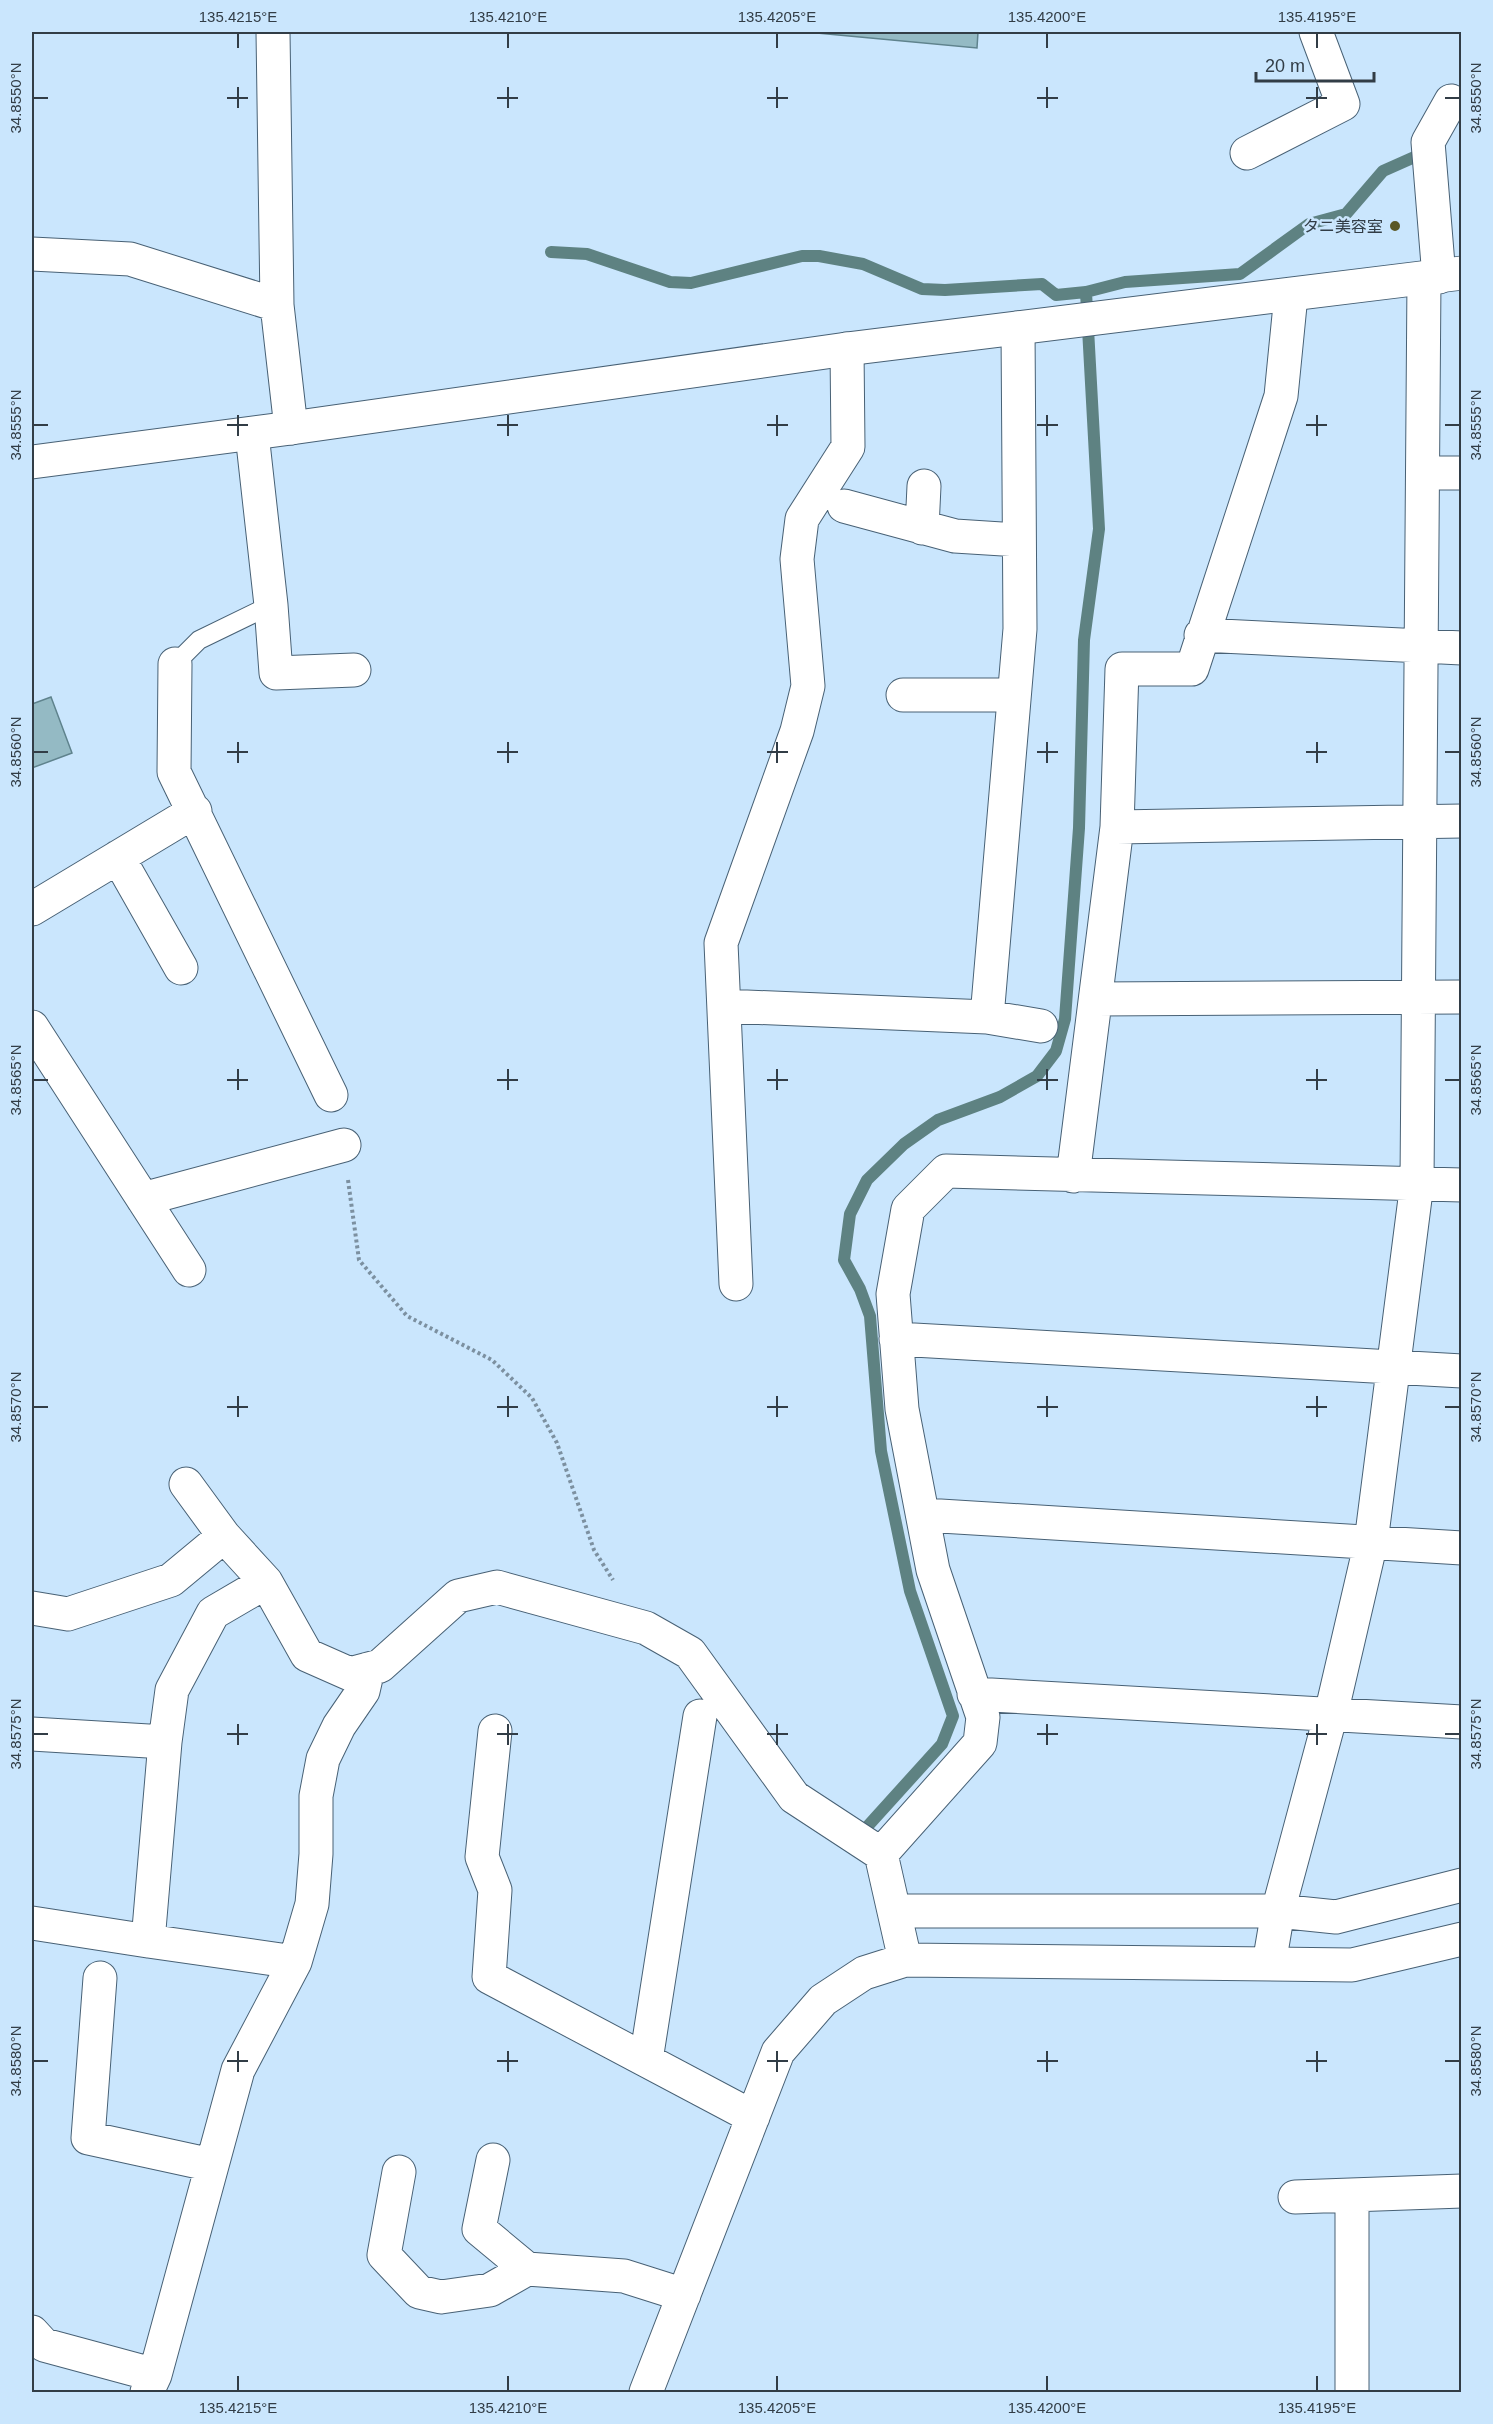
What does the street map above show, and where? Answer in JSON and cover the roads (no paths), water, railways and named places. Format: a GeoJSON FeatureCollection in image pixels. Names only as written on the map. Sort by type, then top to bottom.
{"type":"FeatureCollection","features":[{"type":"Feature","properties":{"kind":"street"},"geometry":{"type":"LineString","coordinates":[[273,32],[277,305],[291,428]]}},
{"type":"Feature","properties":{"kind":"street"},"geometry":{"type":"LineString","coordinates":[[1247,153],[1343,104],[1316,32]]}},
{"type":"Feature","properties":{"kind":"street"},"geometry":{"type":"LineString","coordinates":[[1269,1964],[1278,1911],[1331,1714],[1371,1542],[1417,1183],[1423,473],[1441,276],[1428,142],[1451,101]]}},
{"type":"Feature","properties":{"kind":"street"},"geometry":{"type":"LineString","coordinates":[[32,254],[130,259],[277,305]]}},
{"type":"Feature","properties":{"kind":"street"},"geometry":{"type":"LineString","coordinates":[[32,462],[252,434],[848,349],[1441,276]]}},
{"type":"Feature","properties":{"kind":"street"},"geometry":{"type":"LineString","coordinates":[[1073,1176],[1117,827],[1122,669],[1192,669],[1201,635],[1281,396],[1291,295]]}},
{"type":"Feature","properties":{"kind":"street"},"geometry":{"type":"LineString","coordinates":[[987,1017],[1020,629],[1018,328]]}},
{"type":"Feature","properties":{"kind":"street"},"geometry":{"type":"LineString","coordinates":[[736,1284],[721,943],[797,731],[808,686],[797,559],[802,519],[848,447],[848,349]]}},
{"type":"Feature","properties":{"kind":"street"},"geometry":{"type":"LineString","coordinates":[[252,434],[271,605],[276,673],[354,670]]}},
{"type":"Feature","properties":{"kind":"street"},"geometry":{"type":"LineString","coordinates":[[1423,473],[1461,472]]}},
{"type":"Feature","properties":{"kind":"street"},"geometry":{"type":"LineString","coordinates":[[922,528],[924,486]]}},
{"type":"Feature","properties":{"kind":"street"},"geometry":{"type":"LineString","coordinates":[[844,506],[955,536],[1019,540]]}},
{"type":"Feature","properties":{"kind":"street"},"geometry":{"type":"LineString","coordinates":[[1201,635],[1461,648]]}},
{"type":"Feature","properties":{"kind":"street"},"geometry":{"type":"LineString","coordinates":[[175,664],[174,772],[195,811],[331,1095]]}},
{"type":"Feature","properties":{"kind":"street"},"geometry":{"type":"LineString","coordinates":[[903,695],[1014,695]]}},
{"type":"Feature","properties":{"kind":"street"},"geometry":{"type":"LineString","coordinates":[[32,909],[195,811]]}},
{"type":"Feature","properties":{"kind":"street"},"geometry":{"type":"LineString","coordinates":[[1117,827],[1461,821]]}},
{"type":"Feature","properties":{"kind":"street"},"geometry":{"type":"LineString","coordinates":[[118,857],[181,968]]}},
{"type":"Feature","properties":{"kind":"street"},"geometry":{"type":"LineString","coordinates":[[1096,999],[1461,997]]}},
{"type":"Feature","properties":{"kind":"street"},"geometry":{"type":"LineString","coordinates":[[724,1006],[987,1017],[1041,1026]]}},
{"type":"Feature","properties":{"kind":"street"},"geometry":{"type":"LineString","coordinates":[[32,1027],[189,1270]]}},
{"type":"Feature","properties":{"kind":"street"},"geometry":{"type":"LineString","coordinates":[[143,1199],[344,1145]]}},
{"type":"Feature","properties":{"kind":"street"},"geometry":{"type":"LineString","coordinates":[[881,1854],[980,1743],[983,1717],[933,1570],[902,1409],[893,1294],[908,1209],[946,1171],[1461,1185]]}},
{"type":"Feature","properties":{"kind":"street"},"geometry":{"type":"LineString","coordinates":[[896,1339],[1461,1371]]}},
{"type":"Feature","properties":{"kind":"street"},"geometry":{"type":"LineString","coordinates":[[186,1484],[224,1536],[266,1582],[308,1656],[350,1674],[380,1666],[458,1596],[497,1587],[646,1628],[690,1653],[794,1797],[881,1854],[905,1960]]}},
{"type":"Feature","properties":{"kind":"street"},"geometry":{"type":"LineString","coordinates":[[924,1515],[1461,1548]]}},
{"type":"Feature","properties":{"kind":"street"},"geometry":{"type":"LineString","coordinates":[[32,1608],[68,1614],[171,1580],[224,1536]]}},
{"type":"Feature","properties":{"kind":"street"},"geometry":{"type":"LineString","coordinates":[[148,1941],[165,1742],[172,1690],[213,1613],[266,1582]]}},
{"type":"Feature","properties":{"kind":"street"},"geometry":{"type":"LineString","coordinates":[[32,2332],[44,2345],[151,2384],[238,2070],[295,1962],[312,1904],[316,1854],[316,1796],[323,1759],[339,1726],[363,1691],[368,1669]]}},
{"type":"Feature","properties":{"kind":"street"},"geometry":{"type":"LineString","coordinates":[[974,1694],[1461,1722]]}},
{"type":"Feature","properties":{"kind":"street"},"geometry":{"type":"LineString","coordinates":[[646,2060],[700,1716]]}},
{"type":"Feature","properties":{"kind":"street"},"geometry":{"type":"LineString","coordinates":[[495,1731],[482,1857],[495,1890],[489,1977],[753,2117]]}},
{"type":"Feature","properties":{"kind":"street"},"geometry":{"type":"LineString","coordinates":[[32,1734],[165,1742]]}},
{"type":"Feature","properties":{"kind":"street"},"geometry":{"type":"LineString","coordinates":[[894,1911],[1278,1911],[1336,1917],[1461,1885]]}},
{"type":"Feature","properties":{"kind":"street"},"geometry":{"type":"LineString","coordinates":[[32,1923],[295,1962]]}},
{"type":"Feature","properties":{"kind":"street"},"geometry":{"type":"LineString","coordinates":[[646,2392],[778,2052],[823,2000],[864,1973],[905,1960],[1352,1965],[1461,1939]]}},
{"type":"Feature","properties":{"kind":"street"},"geometry":{"type":"LineString","coordinates":[[100,1978],[88,2138],[212,2165]]}},
{"type":"Feature","properties":{"kind":"street"},"geometry":{"type":"LineString","coordinates":[[493,2160],[478,2229],[526,2269]]}},
{"type":"Feature","properties":{"kind":"street"},"geometry":{"type":"LineString","coordinates":[[399,2172],[384,2255],[419,2292],[441,2297],[490,2290],[526,2269],[624,2276],[684,2295]]}},
{"type":"Feature","properties":{"kind":"street"},"geometry":{"type":"LineString","coordinates":[[1295,2197],[1461,2191]]}},
{"type":"Feature","properties":{"kind":"street"},"geometry":{"type":"LineString","coordinates":[[1352,2195],[1352,2392]]}},
{"type":"Feature","properties":{"kind":"lane"},"geometry":{"type":"LineString","coordinates":[[175,664],[199,640],[271,605]]}},
{"type":"Feature","properties":{"kind":"waterway"},"geometry":{"type":"LineString","coordinates":[[551,252],[587,254],[670,282],[691,283],[802,256],[819,256],[863,264],[922,289],[945,290],[1042,284],[1056,295],[1086,292],[1125,282],[1240,274],[1309,224],[1346,214],[1383,171],[1428,151]]}},
{"type":"Feature","properties":{"kind":"waterway"},"geometry":{"type":"LineString","coordinates":[[866,1828],[942,1744],[953,1716],[910,1591],[881,1451],[870,1316],[860,1289],[844,1260],[850,1214],[867,1180],[904,1144],[938,1120],[1000,1097],[1037,1076],[1056,1051],[1065,1019],[1079,828],[1084,640],[1099,529],[1086,292]]}},
{"type":"Feature","properties":{"kind":"place","name":"タニ美容室"},"geometry":{"type":"Point","coordinates":[1395,226]}}]}
